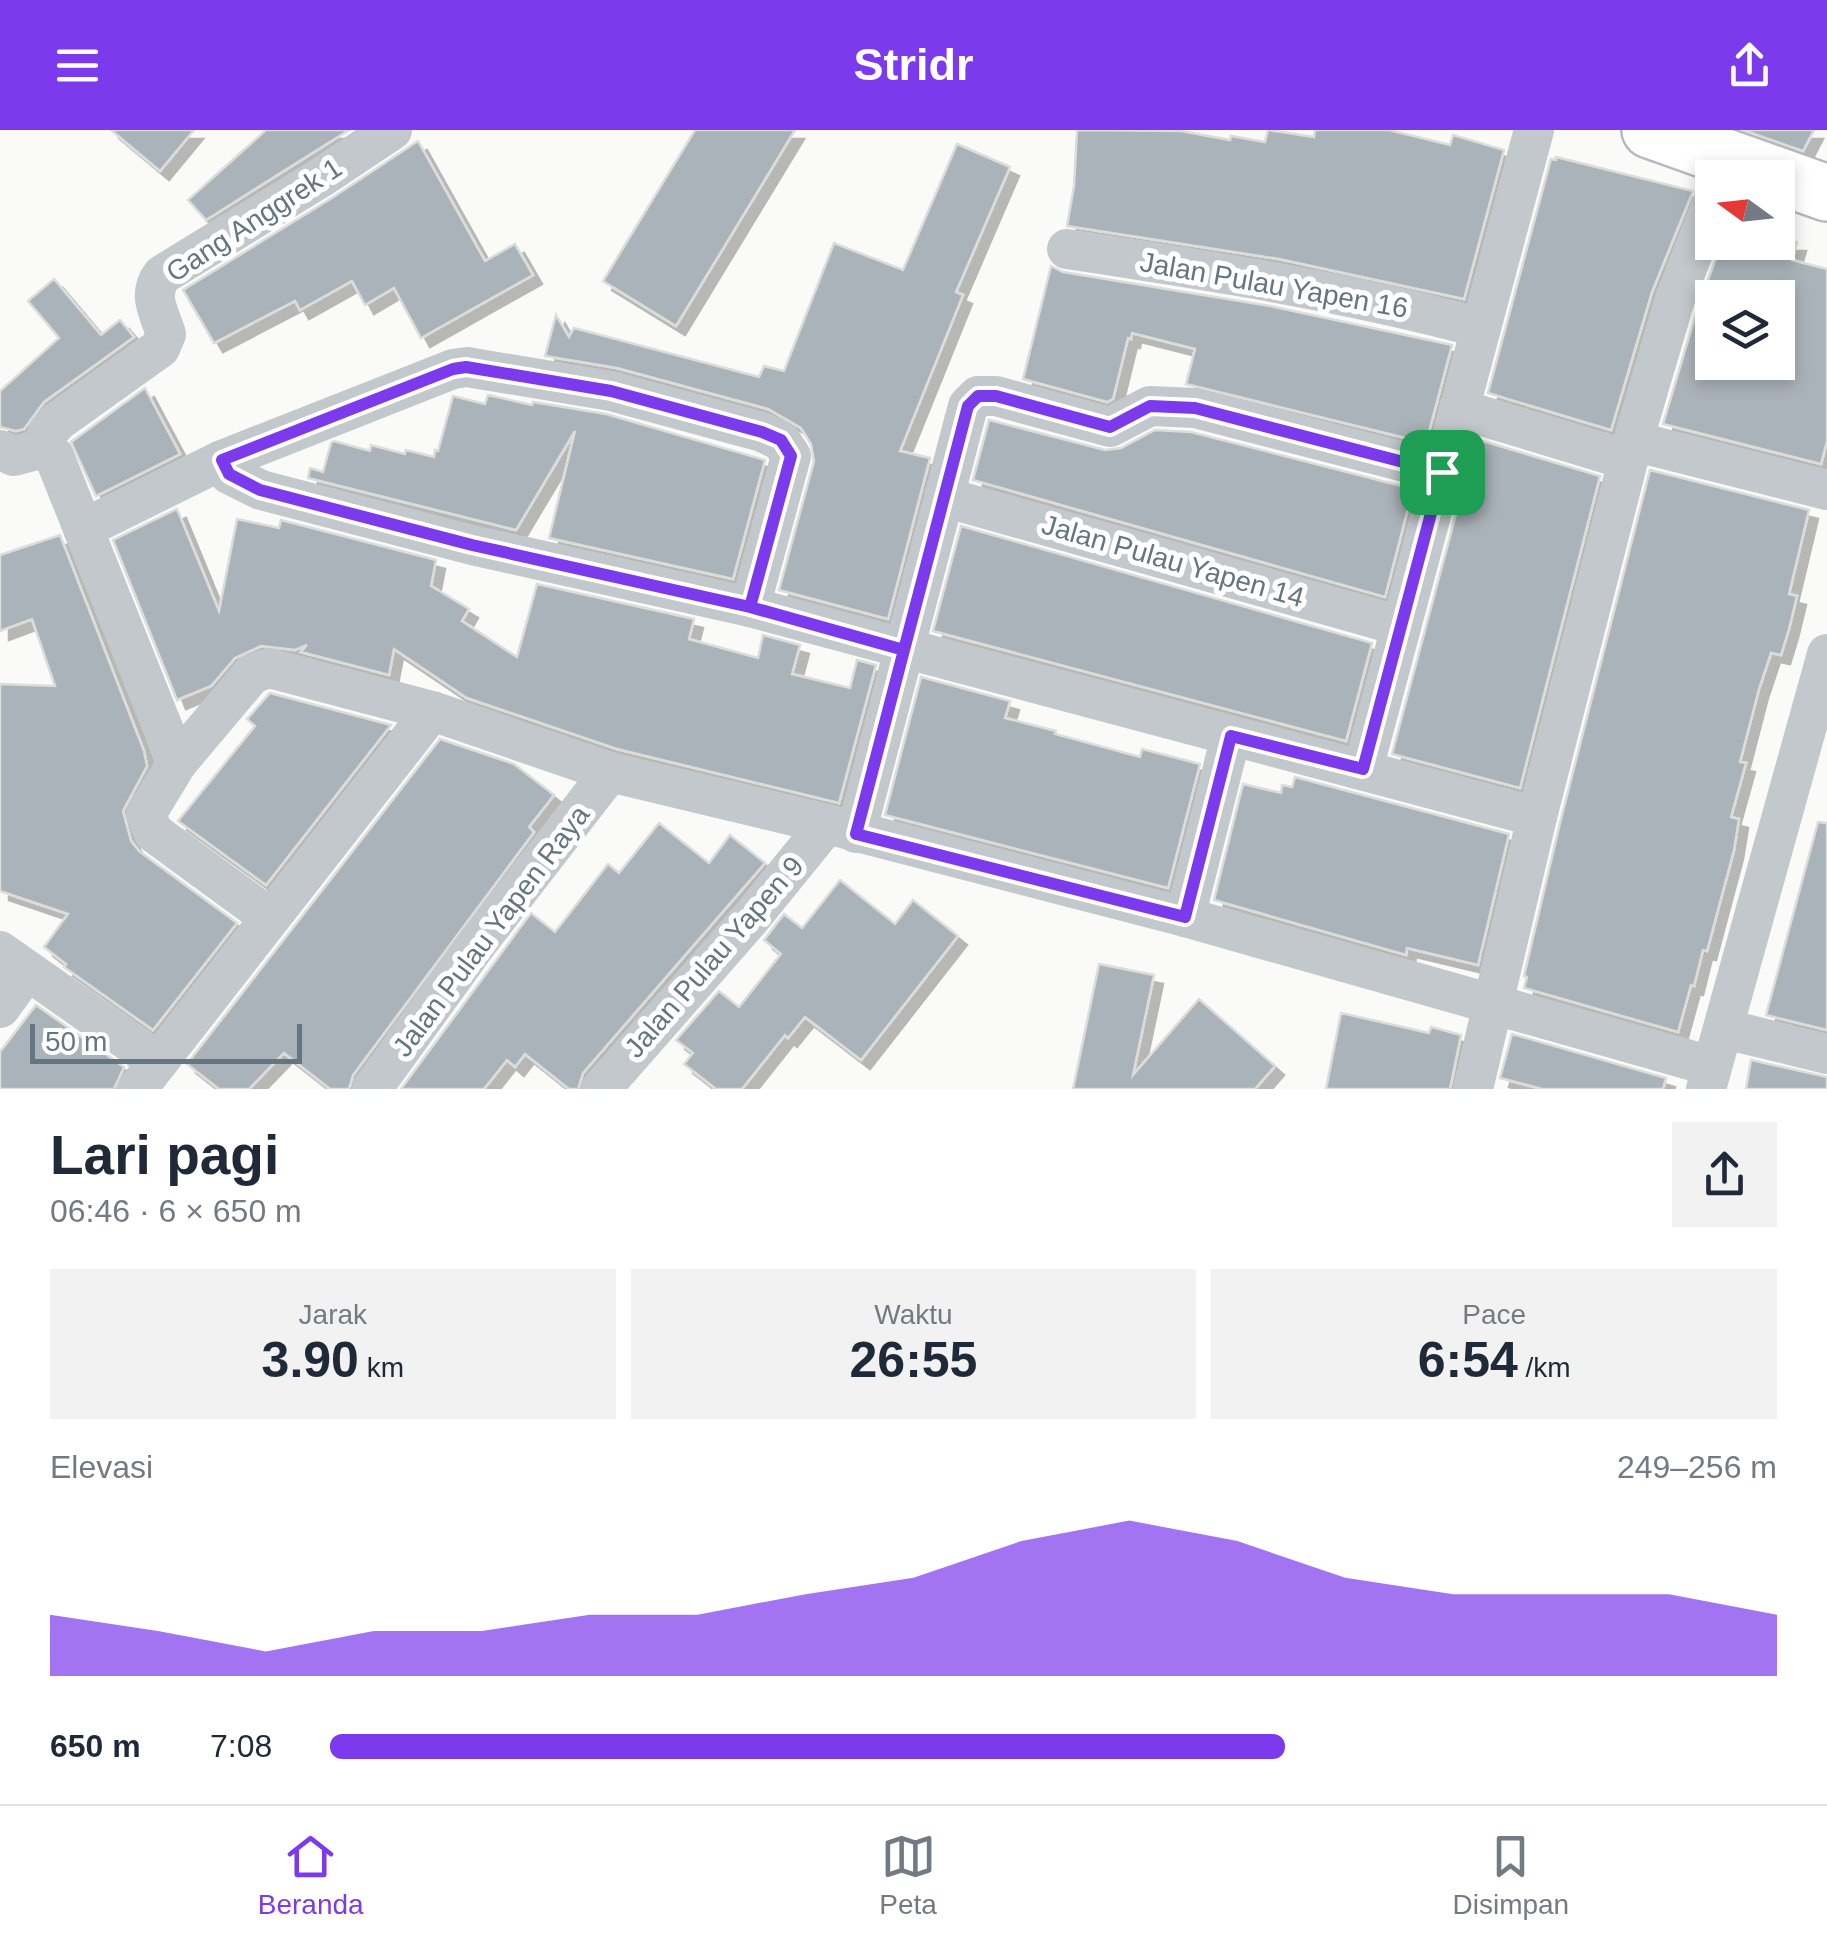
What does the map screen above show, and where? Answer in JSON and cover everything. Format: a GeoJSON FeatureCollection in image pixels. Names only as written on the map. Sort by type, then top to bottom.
{"type":"FeatureCollection","features":[{"type":"Feature","properties":{"kind":"street","name":"Gang Anggrek 1"},"geometry":{"type":"LineString","coordinates":[[41,449],[58,421],[160,348],[166,334],[153,297],[162,276],[392,130]]}},
{"type":"Feature","properties":{"kind":"street"},"geometry":{"type":"LineString","coordinates":[[1363,769],[1534,130]]}},
{"type":"Feature","properties":{"kind":"street"},"geometry":{"type":"LineString","coordinates":[[1650,130],[1695,161]]}},
{"type":"Feature","properties":{"kind":"street"},"geometry":{"type":"LineString","coordinates":[[1795,189],[1827,193]]}},
{"type":"Feature","properties":{"kind":"street"},"geometry":{"type":"LineString","coordinates":[[1472,1089],[1631,451],[1675,298],[1695,248]]}},
{"type":"Feature","properties":{"kind":"street","name":"Jalan Pulau Yapen 16"},"geometry":{"type":"LineString","coordinates":[[1067,249],[1318,289],[1480,328]]}},
{"type":"Feature","properties":{"kind":"street"},"geometry":{"type":"LineString","coordinates":[[83,529],[222,460],[466,367],[611,391],[781,440],[791,456],[750,607]]}},
{"type":"Feature","properties":{"kind":"street"},"geometry":{"type":"LineString","coordinates":[[842,829],[904,650],[968,406],[978,396],[996,396],[1110,427],[1150,406],[1195,408],[1442,472]]}},
{"type":"Feature","properties":{"kind":"street"},"geometry":{"type":"LineString","coordinates":[[1459,410],[1631,451],[1827,490]]}},
{"type":"Feature","properties":{"kind":"street"},"geometry":{"type":"LineString","coordinates":[[0,450],[14,456],[41,449],[54,456],[177,763]]}},
{"type":"Feature","properties":{"kind":"street"},"geometry":{"type":"LineString","coordinates":[[222,460],[229,474],[260,490],[472,545],[750,607],[1537,817]]}},
{"type":"Feature","properties":{"kind":"street","name":"Jalan Pulau Yapen 14"},"geometry":{"type":"LineString","coordinates":[[944,497],[1402,626]]}},
{"type":"Feature","properties":{"kind":"street"},"geometry":{"type":"LineString","coordinates":[[1714,1061],[1827,654]]}},
{"type":"Feature","properties":{"kind":"street"},"geometry":{"type":"LineString","coordinates":[[269,917],[153,832],[147,820],[147,808],[177,763],[252,674],[265,668],[285,670],[432,711],[610,772],[1185,917],[1491,1004],[1714,1061],[1827,1054]]}},
{"type":"Feature","properties":{"kind":"street"},"geometry":{"type":"LineString","coordinates":[[0,1008],[13,961],[147,1076],[432,711]]}},
{"type":"Feature","properties":{"kind":"street"},"geometry":{"type":"LineString","coordinates":[[1185,917],[1231,736]]}},
{"type":"Feature","properties":{"kind":"street","name":"Jalan Pulau Yapen Raya"},"geometry":{"type":"LineString","coordinates":[[372,1089],[476,945],[610,772]]}},
{"type":"Feature","properties":{"kind":"street","name":"Jalan Pulau Yapen 9"},"geometry":{"type":"LineString","coordinates":[[611,1077],[750,919],[842,829]]}},
{"type":"Feature","properties":{"kind":"building"},"geometry":{"type":"Polygon","coordinates":[[[111,130],[194,130],[160,171],[111,130]]]}},
{"type":"Feature","properties":{"kind":"building"},"geometry":{"type":"Polygon","coordinates":[[[266,130],[349,130],[206,220],[188,200],[266,130]]]}},
{"type":"Feature","properties":{"kind":"building"},"geometry":{"type":"Polygon","coordinates":[[[695,130],[795,130],[676,326],[603,281],[695,130]]]}},
{"type":"Feature","properties":{"kind":"building"},"geometry":{"type":"Polygon","coordinates":[[[1077,130],[1181,131],[1265,142],[1268,130],[1314,137],[1315,130],[1389,130],[1450,145],[1453,135],[1504,150],[1464,299],[1279,259],[1067,226],[1077,130]]]}},
{"type":"Feature","properties":{"kind":"building"},"geometry":{"type":"Polygon","coordinates":[[[1743,130],[1814,130],[1803,151],[1743,130]]]}},
{"type":"Feature","properties":{"kind":"building"},"geometry":{"type":"Polygon","coordinates":[[[418,141],[485,261],[515,244],[533,275],[421,338],[394,288],[365,305],[352,281],[300,310],[295,301],[214,343],[183,290],[418,141]]]}},
{"type":"Feature","properties":{"kind":"building"},"geometry":{"type":"Polygon","coordinates":[[[957,144],[1010,167],[956,292],[963,295],[900,451],[930,458],[888,619],[779,590],[814,461],[811,444],[801,428],[768,409],[617,368],[545,356],[556,315],[569,337],[574,328],[759,377],[764,366],[784,371],[834,243],[903,270],[957,144]]]}},
{"type":"Feature","properties":{"kind":"building"},"geometry":{"type":"Polygon","coordinates":[[[1556,157],[1693,191],[1652,292],[1611,430],[1488,393],[1551,159],[1556,157]]]}},
{"type":"Feature","properties":{"kind":"building"},"geometry":{"type":"Polygon","coordinates":[[[1715,260],[1792,260],[1827,269],[1827,441],[1821,464],[1663,424],[1695,317],[1695,380],[1795,380],[1795,280],[1708,280],[1715,260]]]}},
{"type":"Feature","properties":{"kind":"building"},"geometry":{"type":"Polygon","coordinates":[[[1051,266],[1063,272],[1270,306],[1452,345],[1426,443],[1186,384],[1195,349],[1132,333],[1113,399],[1107,402],[1023,379],[1051,266]]]}},
{"type":"Feature","properties":{"kind":"building"},"geometry":{"type":"Polygon","coordinates":[[[54,279],[101,335],[120,320],[134,337],[44,402],[24,429],[0,427],[0,391],[59,338],[28,301],[54,279]]]}},
{"type":"Feature","properties":{"kind":"building"},"geometry":{"type":"Polygon","coordinates":[[[145,388],[180,454],[96,496],[71,442],[145,388]]]}},
{"type":"Feature","properties":{"kind":"building"},"geometry":{"type":"Polygon","coordinates":[[[488,395],[606,414],[765,460],[733,579],[549,538],[575,431],[516,530],[308,478],[310,468],[323,472],[334,441],[370,451],[371,445],[434,457],[453,396],[485,404],[488,395]]]}},
{"type":"Feature","properties":{"kind":"building"},"geometry":{"type":"Polygon","coordinates":[[[989,420],[1105,450],[1121,448],[1155,430],[1191,432],[1413,489],[1385,597],[973,480],[989,420]]]}},
{"type":"Feature","properties":{"kind":"building"},"geometry":{"type":"Polygon","coordinates":[[[1476,439],[1600,476],[1520,788],[1392,754],[1476,439]]]}},
{"type":"Feature","properties":{"kind":"building"},"geometry":{"type":"Polygon","coordinates":[[[1650,470],[1809,510],[1789,594],[1797,596],[1789,629],[1781,655],[1771,653],[1740,762],[1746,763],[1731,817],[1739,819],[1734,850],[1707,951],[1703,950],[1678,1032],[1524,988],[1560,823],[1650,470]]]}},
{"type":"Feature","properties":{"kind":"building"},"geometry":{"type":"Polygon","coordinates":[[[177,509],[219,611],[237,519],[279,528],[281,520],[436,560],[431,586],[469,609],[462,621],[517,657],[537,584],[694,619],[689,639],[758,658],[763,635],[800,645],[792,674],[850,688],[857,660],[876,665],[839,803],[617,749],[467,698],[394,649],[389,675],[301,652],[307,645],[295,650],[261,646],[235,658],[211,686],[177,700],[113,540],[177,509]]]}},
{"type":"Feature","properties":{"kind":"building"},"geometry":{"type":"Polygon","coordinates":[[[961,526],[1372,643],[1346,741],[933,631],[961,526]]]}},
{"type":"Feature","properties":{"kind":"building"},"geometry":{"type":"Polygon","coordinates":[[[60,535],[144,751],[147,766],[123,811],[131,841],[139,851],[237,923],[153,1030],[64,967],[66,964],[44,947],[68,914],[0,891],[0,684],[55,686],[32,619],[0,631],[0,555],[60,535]]]}},
{"type":"Feature","properties":{"kind":"building"},"geometry":{"type":"Polygon","coordinates":[[[921,677],[1010,701],[1005,718],[1056,731],[1055,734],[1140,757],[1142,749],[1200,764],[1168,888],[885,815],[921,677]]]}},
{"type":"Feature","properties":{"kind":"building"},"geometry":{"type":"Polygon","coordinates":[[[270,693],[391,725],[266,885],[178,821],[255,726],[247,719],[270,693]]]}},
{"type":"Feature","properties":{"kind":"building"},"geometry":{"type":"Polygon","coordinates":[[[440,739],[514,764],[554,795],[529,827],[534,832],[353,1075],[349,1089],[330,1089],[284,1053],[249,1089],[219,1089],[187,1064],[440,739]]]}},
{"type":"Feature","properties":{"kind":"building"},"geometry":{"type":"Polygon","coordinates":[[[1295,777],[1509,834],[1478,965],[1407,948],[1406,955],[1214,900],[1243,784],[1281,793],[1282,785],[1292,787],[1295,777]]]}},
{"type":"Feature","properties":{"kind":"building"},"geometry":{"type":"Polygon","coordinates":[[[1818,822],[1827,823],[1827,1030],[1766,1015],[1818,822]]]}},
{"type":"Feature","properties":{"kind":"building"},"geometry":{"type":"Polygon","coordinates":[[[659,823],[709,863],[730,835],[765,863],[583,1073],[578,1089],[569,1089],[525,1054],[515,1067],[507,1060],[484,1089],[401,1089],[531,913],[555,932],[608,864],[619,873],[659,823]]]}},
{"type":"Feature","properties":{"kind":"building"},"geometry":{"type":"Polygon","coordinates":[[[840,880],[895,924],[913,900],[958,936],[861,1060],[805,1017],[788,1038],[785,1035],[742,1089],[716,1089],[684,1064],[693,1053],[676,1040],[719,991],[739,1007],[781,954],[764,940],[784,914],[802,928],[840,880]]]}},
{"type":"Feature","properties":{"kind":"building"},"geometry":{"type":"Polygon","coordinates":[[[1099,964],[1154,975],[1133,1075],[1199,999],[1275,1066],[1255,1089],[1073,1089],[1099,964]]]}},
{"type":"Feature","properties":{"kind":"building"},"geometry":{"type":"Polygon","coordinates":[[[36,1005],[124,1067],[114,1089],[0,1089],[0,1052],[36,1005]]]}},
{"type":"Feature","properties":{"kind":"building"},"geometry":{"type":"Polygon","coordinates":[[[1341,1013],[1429,1033],[1431,1027],[1461,1035],[1450,1089],[1326,1089],[1341,1013]]]}},
{"type":"Feature","properties":{"kind":"building"},"geometry":{"type":"Polygon","coordinates":[[[1512,1034],[1666,1078],[1663,1089],[1542,1089],[1500,1078],[1512,1034]]]}},
{"type":"Feature","properties":{"kind":"building"},"geometry":{"type":"Polygon","coordinates":[[[1751,1060],[1827,1077],[1827,1089],[1746,1089],[1751,1060]]]}},
{"type":"Feature","properties":{"kind":"route"},"geometry":{"type":"LineString","coordinates":[[1442,472],[1195,408],[1150,406],[1110,427],[996,396],[978,396],[968,406],[904,650],[750,607],[791,456],[781,440],[762,432],[611,391],[466,367],[222,460],[236,480],[260,490],[472,545],[750,607],[827,628],[904,650],[856,834],[1185,917],[1231,736],[1363,769],[1442,472]]}}]}
